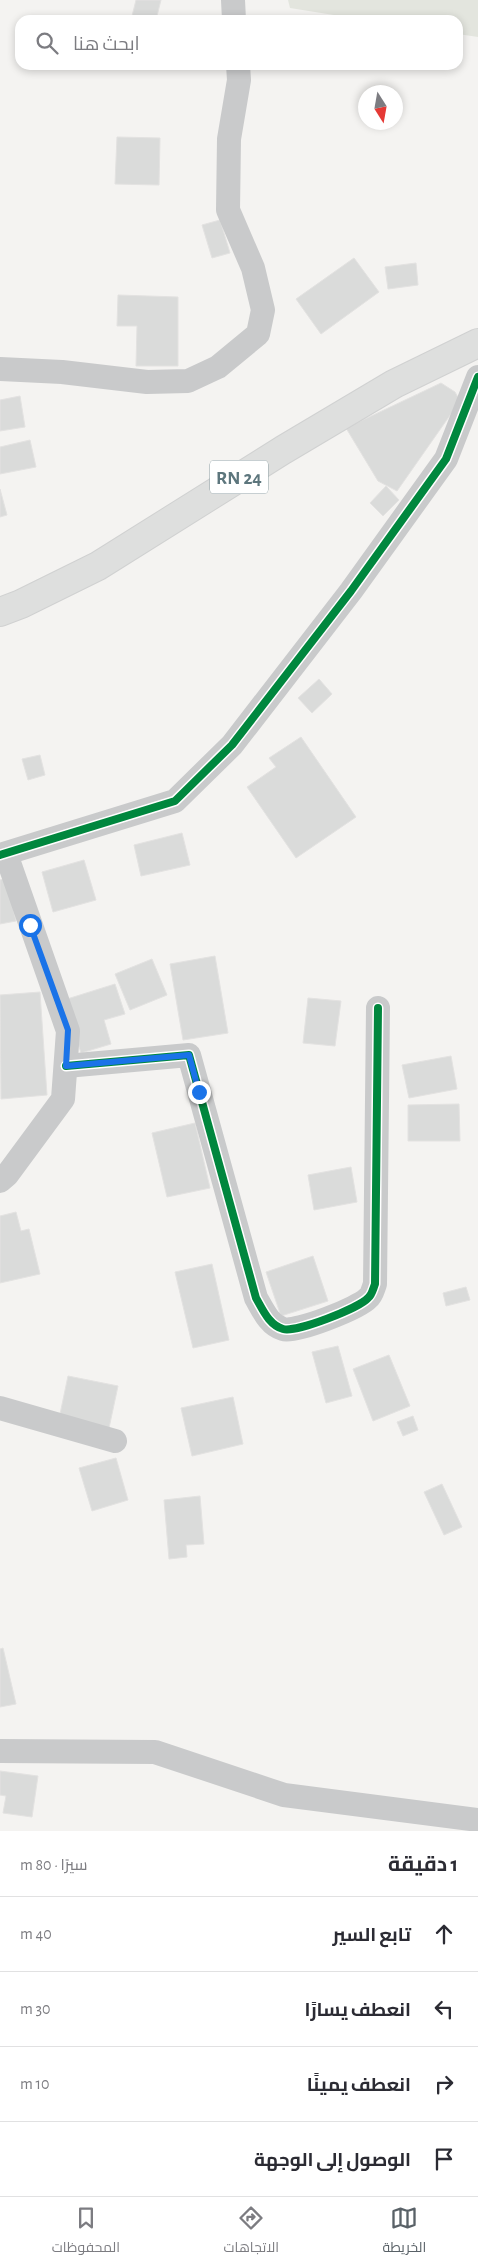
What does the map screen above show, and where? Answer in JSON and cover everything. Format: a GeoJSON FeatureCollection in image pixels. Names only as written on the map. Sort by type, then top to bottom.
{"type":"FeatureCollection","features":[{"type":"Feature","properties":{"kind":"main road","name":"RN 24"},"geometry":{"type":"LineString","coordinates":[[0,612],[21,604],[98,566],[283,450],[394,384],[478,343]]}},
{"type":"Feature","properties":{"kind":"street"},"geometry":{"type":"LineString","coordinates":[[233,0],[234,15]]}},
{"type":"Feature","properties":{"kind":"street"},"geometry":{"type":"LineString","coordinates":[[0,369],[62,372],[147,382],[188,381],[218,367],[258,334],[263,310],[253,268],[228,210],[229,139],[239,80],[238,70]]}},
{"type":"Feature","properties":{"kind":"street"},"geometry":{"type":"LineString","coordinates":[[0,1180],[8,1176],[63,1099],[68,1030],[3,854],[175,801],[232,745],[351,591],[446,459],[478,377]]}},
{"type":"Feature","properties":{"kind":"street"},"geometry":{"type":"LineString","coordinates":[[66,1066],[189,1055],[256,1298],[269,1321],[284,1330],[299,1328],[357,1307],[369,1297],[375,1284],[378,1008]]}},
{"type":"Feature","properties":{"kind":"street"},"geometry":{"type":"LineString","coordinates":[[0,1408],[115,1441]]}},
{"type":"Feature","properties":{"kind":"street"},"geometry":{"type":"LineString","coordinates":[[0,1751],[155,1752],[284,1795],[478,1820]]}},
{"type":"Feature","properties":{"kind":"shaded area"},"geometry":{"type":"Polygon","coordinates":[[[288,0],[478,0],[478,37],[463,35],[463,15],[334,15],[290,8],[288,0]]]}},
{"type":"Feature","properties":{"kind":"building"},"geometry":{"type":"Polygon","coordinates":[[[136,0],[161,0],[157,15],[132,15],[136,0]]]}},
{"type":"Feature","properties":{"kind":"building"},"geometry":{"type":"Polygon","coordinates":[[[117,137],[160,138],[159,185],[115,184],[117,137]]]}},
{"type":"Feature","properties":{"kind":"building"},"geometry":{"type":"Polygon","coordinates":[[[220,220],[230,253],[212,258],[202,225],[220,220]]]}},
{"type":"Feature","properties":{"kind":"building"},"geometry":{"type":"Polygon","coordinates":[[[354,258],[379,292],[321,334],[296,299],[354,258]]]}},
{"type":"Feature","properties":{"kind":"building"},"geometry":{"type":"Polygon","coordinates":[[[416,263],[418,285],[388,289],[385,267],[416,263]]]}},
{"type":"Feature","properties":{"kind":"building"},"geometry":{"type":"Polygon","coordinates":[[[118,295],[178,297],[178,366],[136,366],[137,326],[117,326],[118,295]]]}},
{"type":"Feature","properties":{"kind":"building"},"geometry":{"type":"Polygon","coordinates":[[[441,383],[455,392],[460,401],[397,491],[378,481],[346,428],[441,383]]]}},
{"type":"Feature","properties":{"kind":"building"},"geometry":{"type":"Polygon","coordinates":[[[20,396],[25,427],[0,431],[0,400],[20,396]]]}},
{"type":"Feature","properties":{"kind":"building"},"geometry":{"type":"Polygon","coordinates":[[[30,440],[36,467],[0,474],[0,447],[30,440]]]}},
{"type":"Feature","properties":{"kind":"building"},"geometry":{"type":"Polygon","coordinates":[[[386,486],[399,500],[383,516],[370,503],[386,486]]]}},
{"type":"Feature","properties":{"kind":"building"},"geometry":{"type":"Polygon","coordinates":[[[0,489],[7,515],[0,517],[0,489]]]}},
{"type":"Feature","properties":{"kind":"building"},"geometry":{"type":"Polygon","coordinates":[[[319,679],[332,694],[312,713],[298,698],[319,679]]]}},
{"type":"Feature","properties":{"kind":"building"},"geometry":{"type":"Polygon","coordinates":[[[301,737],[356,817],[296,858],[247,787],[276,767],[269,758],[301,737]]]}},
{"type":"Feature","properties":{"kind":"building"},"geometry":{"type":"Polygon","coordinates":[[[40,755],[45,775],[28,780],[22,759],[40,755]]]}},
{"type":"Feature","properties":{"kind":"building"},"geometry":{"type":"Polygon","coordinates":[[[182,833],[190,865],[141,876],[134,845],[182,833]]]}},
{"type":"Feature","properties":{"kind":"building"},"geometry":{"type":"Polygon","coordinates":[[[84,860],[96,900],[53,912],[42,872],[84,860]]]}},
{"type":"Feature","properties":{"kind":"building"},"geometry":{"type":"Polygon","coordinates":[[[6,878],[16,921],[0,924],[0,880],[6,878]]]}},
{"type":"Feature","properties":{"kind":"building"},"geometry":{"type":"Polygon","coordinates":[[[215,956],[228,1033],[183,1040],[170,964],[215,956]]]}},
{"type":"Feature","properties":{"kind":"building"},"geometry":{"type":"Polygon","coordinates":[[[152,959],[167,995],[130,1010],[115,974],[152,959]]]}},
{"type":"Feature","properties":{"kind":"building"},"geometry":{"type":"Polygon","coordinates":[[[115,984],[125,1014],[104,1020],[111,1044],[81,1053],[64,1000],[115,984]]]}},
{"type":"Feature","properties":{"kind":"building"},"geometry":{"type":"Polygon","coordinates":[[[40,992],[47,1095],[1,1099],[0,995],[40,992]]]}},
{"type":"Feature","properties":{"kind":"building"},"geometry":{"type":"Polygon","coordinates":[[[308,998],[341,1001],[335,1046],[303,1043],[308,998]]]}},
{"type":"Feature","properties":{"kind":"building"},"geometry":{"type":"Polygon","coordinates":[[[451,1056],[457,1089],[409,1098],[402,1065],[451,1056]]]}},
{"type":"Feature","properties":{"kind":"building"},"geometry":{"type":"Polygon","coordinates":[[[459,1104],[460,1141],[408,1141],[408,1105],[459,1104]]]}},
{"type":"Feature","properties":{"kind":"building"},"geometry":{"type":"Polygon","coordinates":[[[195,1123],[210,1188],[167,1197],[152,1133],[195,1123]]]}},
{"type":"Feature","properties":{"kind":"building"},"geometry":{"type":"Polygon","coordinates":[[[351,1167],[357,1202],[314,1210],[308,1175],[351,1167]]]}},
{"type":"Feature","properties":{"kind":"building"},"geometry":{"type":"Polygon","coordinates":[[[16,1212],[21,1231],[29,1229],[40,1274],[0,1283],[0,1216],[16,1212]]]}},
{"type":"Feature","properties":{"kind":"building"},"geometry":{"type":"Polygon","coordinates":[[[313,1256],[328,1301],[281,1316],[266,1272],[313,1256]]]}},
{"type":"Feature","properties":{"kind":"building"},"geometry":{"type":"Polygon","coordinates":[[[212,1264],[229,1340],[193,1348],[175,1272],[212,1264]]]}},
{"type":"Feature","properties":{"kind":"building"},"geometry":{"type":"Polygon","coordinates":[[[466,1287],[470,1300],[446,1306],[443,1293],[466,1287]]]}},
{"type":"Feature","properties":{"kind":"building"},"geometry":{"type":"Polygon","coordinates":[[[338,1346],[352,1396],[326,1403],[312,1352],[338,1346]]]}},
{"type":"Feature","properties":{"kind":"building"},"geometry":{"type":"Polygon","coordinates":[[[389,1355],[410,1406],[373,1421],[353,1369],[389,1355]]]}},
{"type":"Feature","properties":{"kind":"building"},"geometry":{"type":"Polygon","coordinates":[[[68,1376],[118,1386],[109,1428],[59,1419],[68,1376]]]}},
{"type":"Feature","properties":{"kind":"building"},"geometry":{"type":"Polygon","coordinates":[[[233,1397],[243,1444],[192,1456],[181,1408],[233,1397]]]}},
{"type":"Feature","properties":{"kind":"building"},"geometry":{"type":"Polygon","coordinates":[[[413,1416],[418,1430],[403,1436],[397,1422],[413,1416]]]}},
{"type":"Feature","properties":{"kind":"building"},"geometry":{"type":"Polygon","coordinates":[[[116,1458],[128,1500],[92,1511],[79,1468],[116,1458]]]}},
{"type":"Feature","properties":{"kind":"building"},"geometry":{"type":"Polygon","coordinates":[[[442,1484],[462,1527],[444,1535],[424,1492],[442,1484]]]}},
{"type":"Feature","properties":{"kind":"building"},"geometry":{"type":"Polygon","coordinates":[[[200,1496],[204,1544],[186,1545],[187,1557],[169,1559],[164,1500],[200,1496]]]}},
{"type":"Feature","properties":{"kind":"building"},"geometry":{"type":"Polygon","coordinates":[[[3,1648],[16,1704],[0,1707],[0,1649],[3,1648]]]}},
{"type":"Feature","properties":{"kind":"building"},"geometry":{"type":"Polygon","coordinates":[[[0,1771],[38,1776],[32,1817],[3,1813],[6,1796],[0,1795],[0,1771]]]}},
{"type":"Feature","properties":{"kind":"cycle path"},"geometry":{"type":"LineString","coordinates":[[0,855],[175,801],[232,745],[351,591],[446,459],[478,377]]}},
{"type":"Feature","properties":{"kind":"cycle path"},"geometry":{"type":"LineString","coordinates":[[66,1066],[189,1055],[256,1298],[274,1324],[283,1329],[290,1329],[313,1324],[353,1308],[369,1297],[375,1284],[378,1008]]}},
{"type":"Feature","properties":{"kind":"route"},"geometry":{"type":"LineString","coordinates":[[30,925],[68,1030],[66,1066],[189,1055],[199,1092]]}}]}
